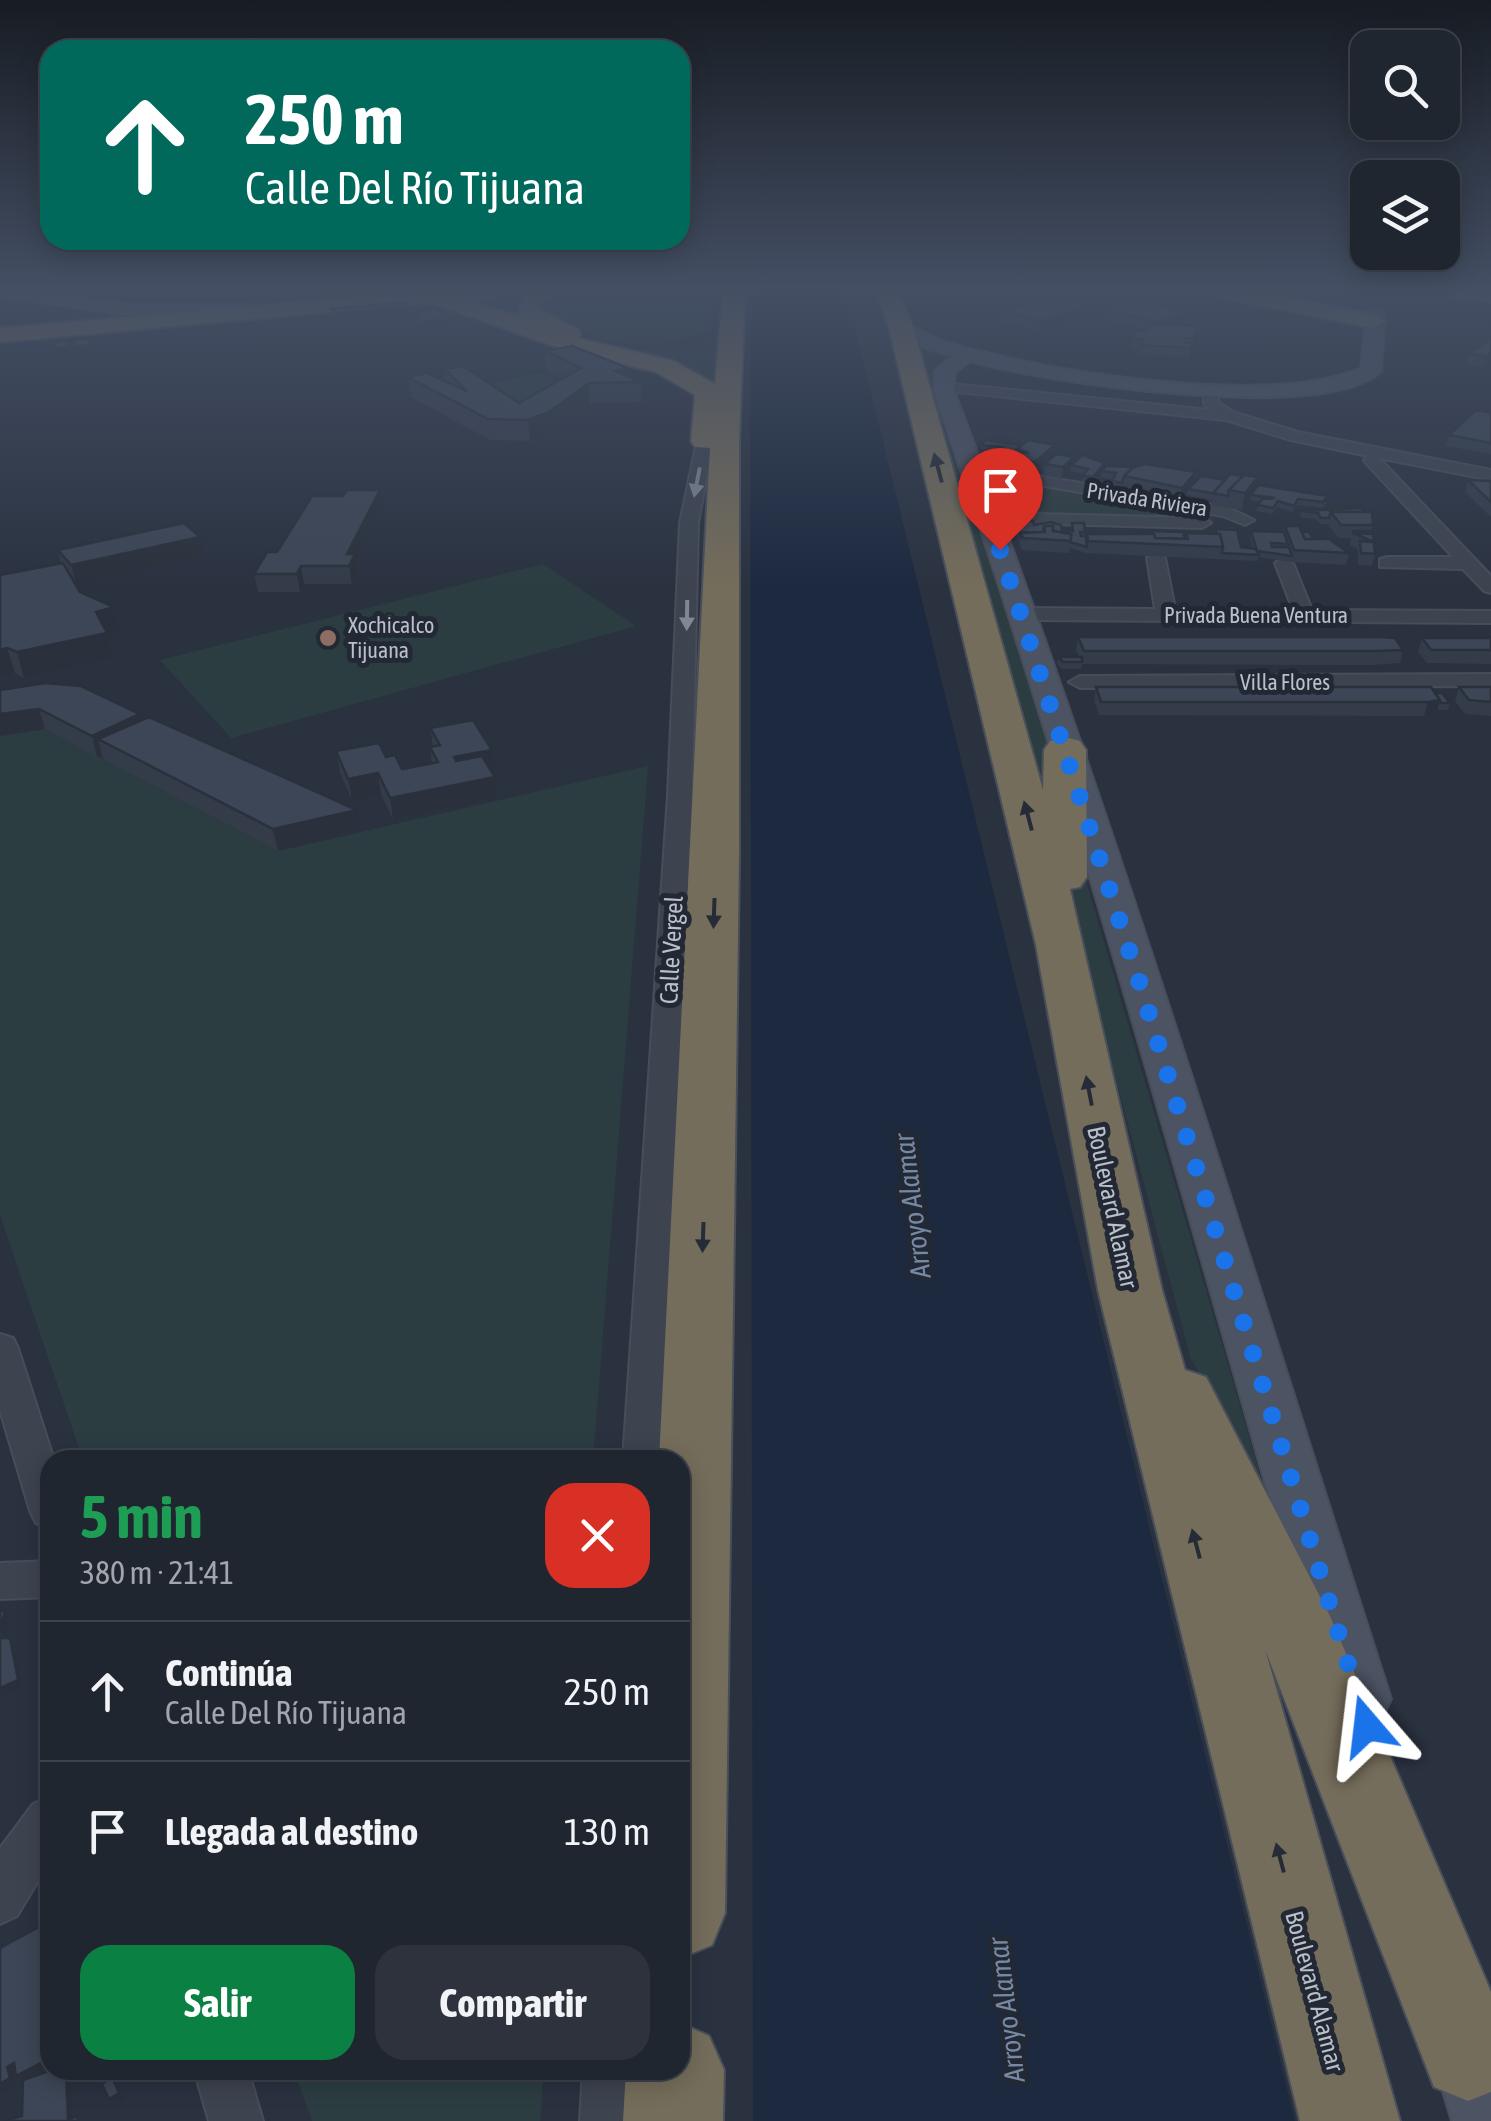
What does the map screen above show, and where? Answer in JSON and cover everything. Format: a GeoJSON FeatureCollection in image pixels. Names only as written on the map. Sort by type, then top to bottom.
{"type":"FeatureCollection","features":[{"type":"Feature","properties":{"kind":"highway"},"geometry":{"type":"LineString","coordinates":[[705,441],[709,393],[706,390]]}},
{"type":"Feature","properties":{"kind":"highway"},"geometry":{"type":"LineString","coordinates":[[705,441],[715,390]]}},
{"type":"Feature","properties":{"kind":"highway"},"geometry":{"type":"LineString","coordinates":[[690,1619],[716,854],[725,390]]}},
{"type":"Feature","properties":{"kind":"highway","name":"Boulevard Alamar"},"geometry":{"type":"LineString","coordinates":[[918,390],[1061,945],[1130,1290],[1350,2121]]}},
{"type":"Feature","properties":{"kind":"highway"},"geometry":{"type":"LineString","coordinates":[[684,706],[702,772],[716,854]]}},
{"type":"Feature","properties":{"kind":"highway"},"geometry":{"type":"LineString","coordinates":[[1061,945],[1065,750]]}},
{"type":"Feature","properties":{"kind":"highway"},"geometry":{"type":"LineString","coordinates":[[1130,1290],[1302,1642],[1479,2087]]}},
{"type":"Feature","properties":{"kind":"highway"},"geometry":{"type":"LineString","coordinates":[[673,2121],[675,2080]]}},
{"type":"Feature","properties":{"kind":"street"},"geometry":{"type":"LineString","coordinates":[[943,390],[990,518],[1065,750],[1479,2087]]}},
{"type":"Feature","properties":{"kind":"street"},"geometry":{"type":"LineString","coordinates":[[971,390],[1225,416],[1315,440],[1491,475]]}},
{"type":"Feature","properties":{"kind":"street"},"geometry":{"type":"LineString","coordinates":[[1211,390],[1211,404],[1225,416]]}},
{"type":"Feature","properties":{"kind":"street","name":"Calle Vergel"},"geometry":{"type":"LineString","coordinates":[[644,1450],[684,706],[689,523],[705,441]]}},
{"type":"Feature","properties":{"kind":"street"},"geometry":{"type":"LineString","coordinates":[[1372,460],[1491,587]]}},
{"type":"Feature","properties":{"kind":"street","name":"Privada Riviera"},"geometry":{"type":"LineString","coordinates":[[972,470],[1228,512],[1245,520],[1235,524],[990,518]]}},
{"type":"Feature","properties":{"kind":"street"},"geometry":{"type":"LineString","coordinates":[[1156,558],[1166,615]]}},
{"type":"Feature","properties":{"kind":"street"},"geometry":{"type":"LineString","coordinates":[[1284,563],[1304,616]]}},
{"type":"Feature","properties":{"kind":"street"},"geometry":{"type":"LineString","coordinates":[[1387,563],[1467,563]]}},
{"type":"Feature","properties":{"kind":"street","name":"Privada Buena Ventura"},"geometry":{"type":"LineString","coordinates":[[1020,614],[1491,617]]}},
{"type":"Feature","properties":{"kind":"street","name":"Villa Flores"},"geometry":{"type":"LineString","coordinates":[[1042,682],[1491,680]]}},
{"type":"Feature","properties":{"kind":"street"},"geometry":{"type":"LineString","coordinates":[[0,1348],[40,1478]]}},
{"type":"Feature","properties":{"kind":"street"},"geometry":{"type":"LineString","coordinates":[[0,1580],[40,1579]]}},
{"type":"Feature","properties":{"kind":"street"},"geometry":{"type":"LineString","coordinates":[[0,1899],[17,1865],[40,1834]]}},
{"type":"Feature","properties":{"kind":"street"},"geometry":{"type":"LineString","coordinates":[[225,2080],[236,2121]]}},
{"type":"Feature","properties":{"kind":"street"},"geometry":{"type":"LineString","coordinates":[[607,2121],[609,2080]]}},
{"type":"Feature","properties":{"kind":"shaded area"},"geometry":{"type":"Polygon","coordinates":[[[479,390],[553,390],[521,424],[479,390]]]}},
{"type":"Feature","properties":{"kind":"shaded area"},"geometry":{"type":"Polygon","coordinates":[[[924,390],[934,390],[1051,753],[1046,803],[924,390]]]}},
{"type":"Feature","properties":{"kind":"shaded area"},"geometry":{"type":"Polygon","coordinates":[[[995,481],[1211,516],[1213,521],[1005,512],[995,481]]]}},
{"type":"Feature","properties":{"kind":"shaded area"},"geometry":{"type":"Polygon","coordinates":[[[543,564],[636,626],[231,738],[160,660],[543,564]]]}},
{"type":"Feature","properties":{"kind":"shaded area"},"geometry":{"type":"Polygon","coordinates":[[[45,729],[278,851],[648,766],[594,1450],[80,1450],[0,1215],[0,736],[45,729]]]}},
{"type":"Feature","properties":{"kind":"shaded area"},"geometry":{"type":"Polygon","coordinates":[[[1073,837],[1262,1481],[1191,1359],[1066,892],[1073,837]]]}},
{"type":"Feature","properties":{"kind":"shaded area"},"geometry":{"type":"Polygon","coordinates":[[[298,2080],[543,2080],[540,2121],[312,2121],[298,2080]]]}},
{"type":"Feature","properties":{"kind":"water","name":"Arroyo Alamar"},"geometry":{"type":"Polygon","coordinates":[[[750,390],[870,390],[1295,2121],[753,2121],[750,390]]]}},
{"type":"Feature","properties":{"kind":"building"},"geometry":{"type":"Polygon","coordinates":[[[433,390],[499,390],[519,403],[542,390],[579,390],[549,412],[528,420],[488,419],[433,390]]]}},
{"type":"Feature","properties":{"kind":"building"},"geometry":{"type":"Polygon","coordinates":[[[1476,410],[1491,413],[1491,443],[1449,435],[1476,410]]]}},
{"type":"Feature","properties":{"kind":"building"},"geometry":{"type":"Polygon","coordinates":[[[985,440],[1021,445],[1005,462],[989,460],[1002,447],[982,445],[985,440]]]}},
{"type":"Feature","properties":{"kind":"building"},"geometry":{"type":"Polygon","coordinates":[[[1028,440],[1055,445],[1035,462],[1012,458],[1019,452],[1029,453],[1017,449],[1028,440]]]}},
{"type":"Feature","properties":{"kind":"building"},"geometry":{"type":"Polygon","coordinates":[[[1056,454],[1074,457],[1063,467],[1045,464],[1056,454]]]}},
{"type":"Feature","properties":{"kind":"building"},"geometry":{"type":"Polygon","coordinates":[[[1083,455],[1105,463],[1093,477],[1082,476],[1088,469],[1071,465],[1083,455]]]}},
{"type":"Feature","properties":{"kind":"building"},"geometry":{"type":"Polygon","coordinates":[[[1145,464],[1196,472],[1182,488],[1124,476],[1133,467],[1145,464]]]}},
{"type":"Feature","properties":{"kind":"building"},"geometry":{"type":"Polygon","coordinates":[[[1106,466],[1136,467],[1124,476],[1122,483],[1112,481],[1116,473],[1102,471],[1106,466]]]}},
{"type":"Feature","properties":{"kind":"building"},"geometry":{"type":"Polygon","coordinates":[[[1230,474],[1243,476],[1228,496],[1213,493],[1230,474]]]}},
{"type":"Feature","properties":{"kind":"building"},"geometry":{"type":"Polygon","coordinates":[[[1244,475],[1258,477],[1245,493],[1229,490],[1244,475]]]}},
{"type":"Feature","properties":{"kind":"building"},"geometry":{"type":"Polygon","coordinates":[[[1201,476],[1225,480],[1213,493],[1216,494],[1188,489],[1201,476]]]}},
{"type":"Feature","properties":{"kind":"building"},"geometry":{"type":"Polygon","coordinates":[[[1468,480],[1491,481],[1491,502],[1468,480]]]}},
{"type":"Feature","properties":{"kind":"building"},"geometry":{"type":"Polygon","coordinates":[[[1258,485],[1328,496],[1323,502],[1298,499],[1294,506],[1278,501],[1273,508],[1258,505],[1262,499],[1275,498],[1251,495],[1258,485]]]}},
{"type":"Feature","properties":{"kind":"building"},"geometry":{"type":"Polygon","coordinates":[[[347,490],[380,490],[347,554],[355,554],[349,566],[301,566],[297,574],[254,574],[267,552],[277,552],[312,496],[343,496],[347,490]]]}},
{"type":"Feature","properties":{"kind":"building"},"geometry":{"type":"Polygon","coordinates":[[[1362,508],[1364,512],[1331,512],[1329,518],[1301,511],[1362,508]]]}},
{"type":"Feature","properties":{"kind":"building"},"geometry":{"type":"Polygon","coordinates":[[[1331,512],[1372,512],[1373,525],[1341,525],[1331,512]]]}},
{"type":"Feature","properties":{"kind":"building"},"geometry":{"type":"Polygon","coordinates":[[[1015,520],[1033,521],[1034,525],[1051,522],[1061,525],[1062,530],[1073,531],[1072,523],[1084,523],[1085,532],[1080,532],[1086,536],[1087,547],[1070,542],[1071,534],[1053,531],[1053,526],[1044,526],[1043,532],[1021,533],[1021,539],[1015,520]]]}},
{"type":"Feature","properties":{"kind":"building"},"geometry":{"type":"Polygon","coordinates":[[[184,523],[200,537],[71,565],[58,550],[184,523]]]}},
{"type":"Feature","properties":{"kind":"building"},"geometry":{"type":"Polygon","coordinates":[[[1044,526],[1071,534],[1071,541],[1023,538],[1021,533],[1045,532],[1044,526]]]}},
{"type":"Feature","properties":{"kind":"building"},"geometry":{"type":"Polygon","coordinates":[[[1285,526],[1299,526],[1305,539],[1329,539],[1349,553],[1294,550],[1285,526]]]}},
{"type":"Feature","properties":{"kind":"building"},"geometry":{"type":"Polygon","coordinates":[[[1215,529],[1237,530],[1241,547],[1256,549],[1259,555],[1222,553],[1220,534],[1215,529]]]}},
{"type":"Feature","properties":{"kind":"building"},"geometry":{"type":"Polygon","coordinates":[[[1151,531],[1183,532],[1185,539],[1155,538],[1151,531]]]}},
{"type":"Feature","properties":{"kind":"building"},"geometry":{"type":"Polygon","coordinates":[[[1251,531],[1284,532],[1288,544],[1271,543],[1272,547],[1289,547],[1292,556],[1257,551],[1251,531]]]}},
{"type":"Feature","properties":{"kind":"building"},"geometry":{"type":"Polygon","coordinates":[[[1186,533],[1220,534],[1223,547],[1088,541],[1087,534],[1154,534],[1155,538],[1188,539],[1186,533]]]}},
{"type":"Feature","properties":{"kind":"building"},"geometry":{"type":"Polygon","coordinates":[[[1353,533],[1373,534],[1374,542],[1353,533]]]}},
{"type":"Feature","properties":{"kind":"building"},"geometry":{"type":"Polygon","coordinates":[[[1360,541],[1374,542],[1375,554],[1361,553],[1360,541]]]}},
{"type":"Feature","properties":{"kind":"building"},"geometry":{"type":"Polygon","coordinates":[[[63,563],[80,592],[114,607],[96,612],[107,633],[17,652],[0,650],[0,575],[63,563]]]}},
{"type":"Feature","properties":{"kind":"building"},"geometry":{"type":"Polygon","coordinates":[[[1078,637],[1381,637],[1395,638],[1403,650],[1084,651],[1078,637]]]}},
{"type":"Feature","properties":{"kind":"building"},"geometry":{"type":"Polygon","coordinates":[[[1422,638],[1491,638],[1491,650],[1431,650],[1422,638]]]}},
{"type":"Feature","properties":{"kind":"building"},"geometry":{"type":"Polygon","coordinates":[[[1058,657],[1082,657],[1082,662],[1063,662],[1058,657]]]}},
{"type":"Feature","properties":{"kind":"building"},"geometry":{"type":"Polygon","coordinates":[[[45,683],[81,686],[140,714],[92,736],[39,709],[0,714],[0,690],[45,683]]]}},
{"type":"Feature","properties":{"kind":"building"},"geometry":{"type":"Polygon","coordinates":[[[1096,687],[1431,687],[1440,700],[1101,702],[1096,687]]]}},
{"type":"Feature","properties":{"kind":"building"},"geometry":{"type":"Polygon","coordinates":[[[1459,687],[1491,687],[1491,702],[1469,700],[1459,687]]]}},
{"type":"Feature","properties":{"kind":"building"},"geometry":{"type":"Polygon","coordinates":[[[1435,693],[1442,693],[1450,703],[1440,703],[1435,693]]]}},
{"type":"Feature","properties":{"kind":"building"},"geometry":{"type":"Polygon","coordinates":[[[149,717],[357,810],[273,829],[98,739],[149,717]]]}},
{"type":"Feature","properties":{"kind":"building"},"geometry":{"type":"Polygon","coordinates":[[[473,720],[492,750],[454,757],[456,761],[482,756],[495,777],[390,798],[378,773],[348,779],[336,751],[379,743],[386,757],[395,755],[402,769],[438,762],[430,747],[440,745],[430,728],[473,720]]]}},
{"type":"Feature","properties":{"kind":"building"},"geometry":{"type":"Polygon","coordinates":[[[0,1638],[10,1638],[18,1680],[0,1688],[0,1638]]]}},
{"type":"Feature","properties":{"kind":"building"},"geometry":{"type":"Polygon","coordinates":[[[40,1926],[40,2063],[16,2076],[14,2063],[7,2067],[10,2078],[0,2084],[0,1948],[40,1926]]]}},
{"type":"Feature","properties":{"kind":"building"},"geometry":{"type":"Polygon","coordinates":[[[40,2074],[40,2080],[66,2080],[68,2120],[77,2116],[78,2121],[4,2121],[22,2116],[23,2080],[40,2074]]]}},
{"type":"Feature","properties":{"kind":"building"},"geometry":{"type":"Polygon","coordinates":[[[113,2080],[119,2093],[109,2099],[102,2084],[113,2080]]]}},
{"type":"Feature","properties":{"kind":"place","name":"Xochicalco Tijuana"},"geometry":{"type":"Point","coordinates":[328,638]}},
{"type":"Feature","properties":{"kind":"route"},"geometry":{"type":"LineString","coordinates":[[1000,550],[1140,984],[1367,1726]]}}]}
